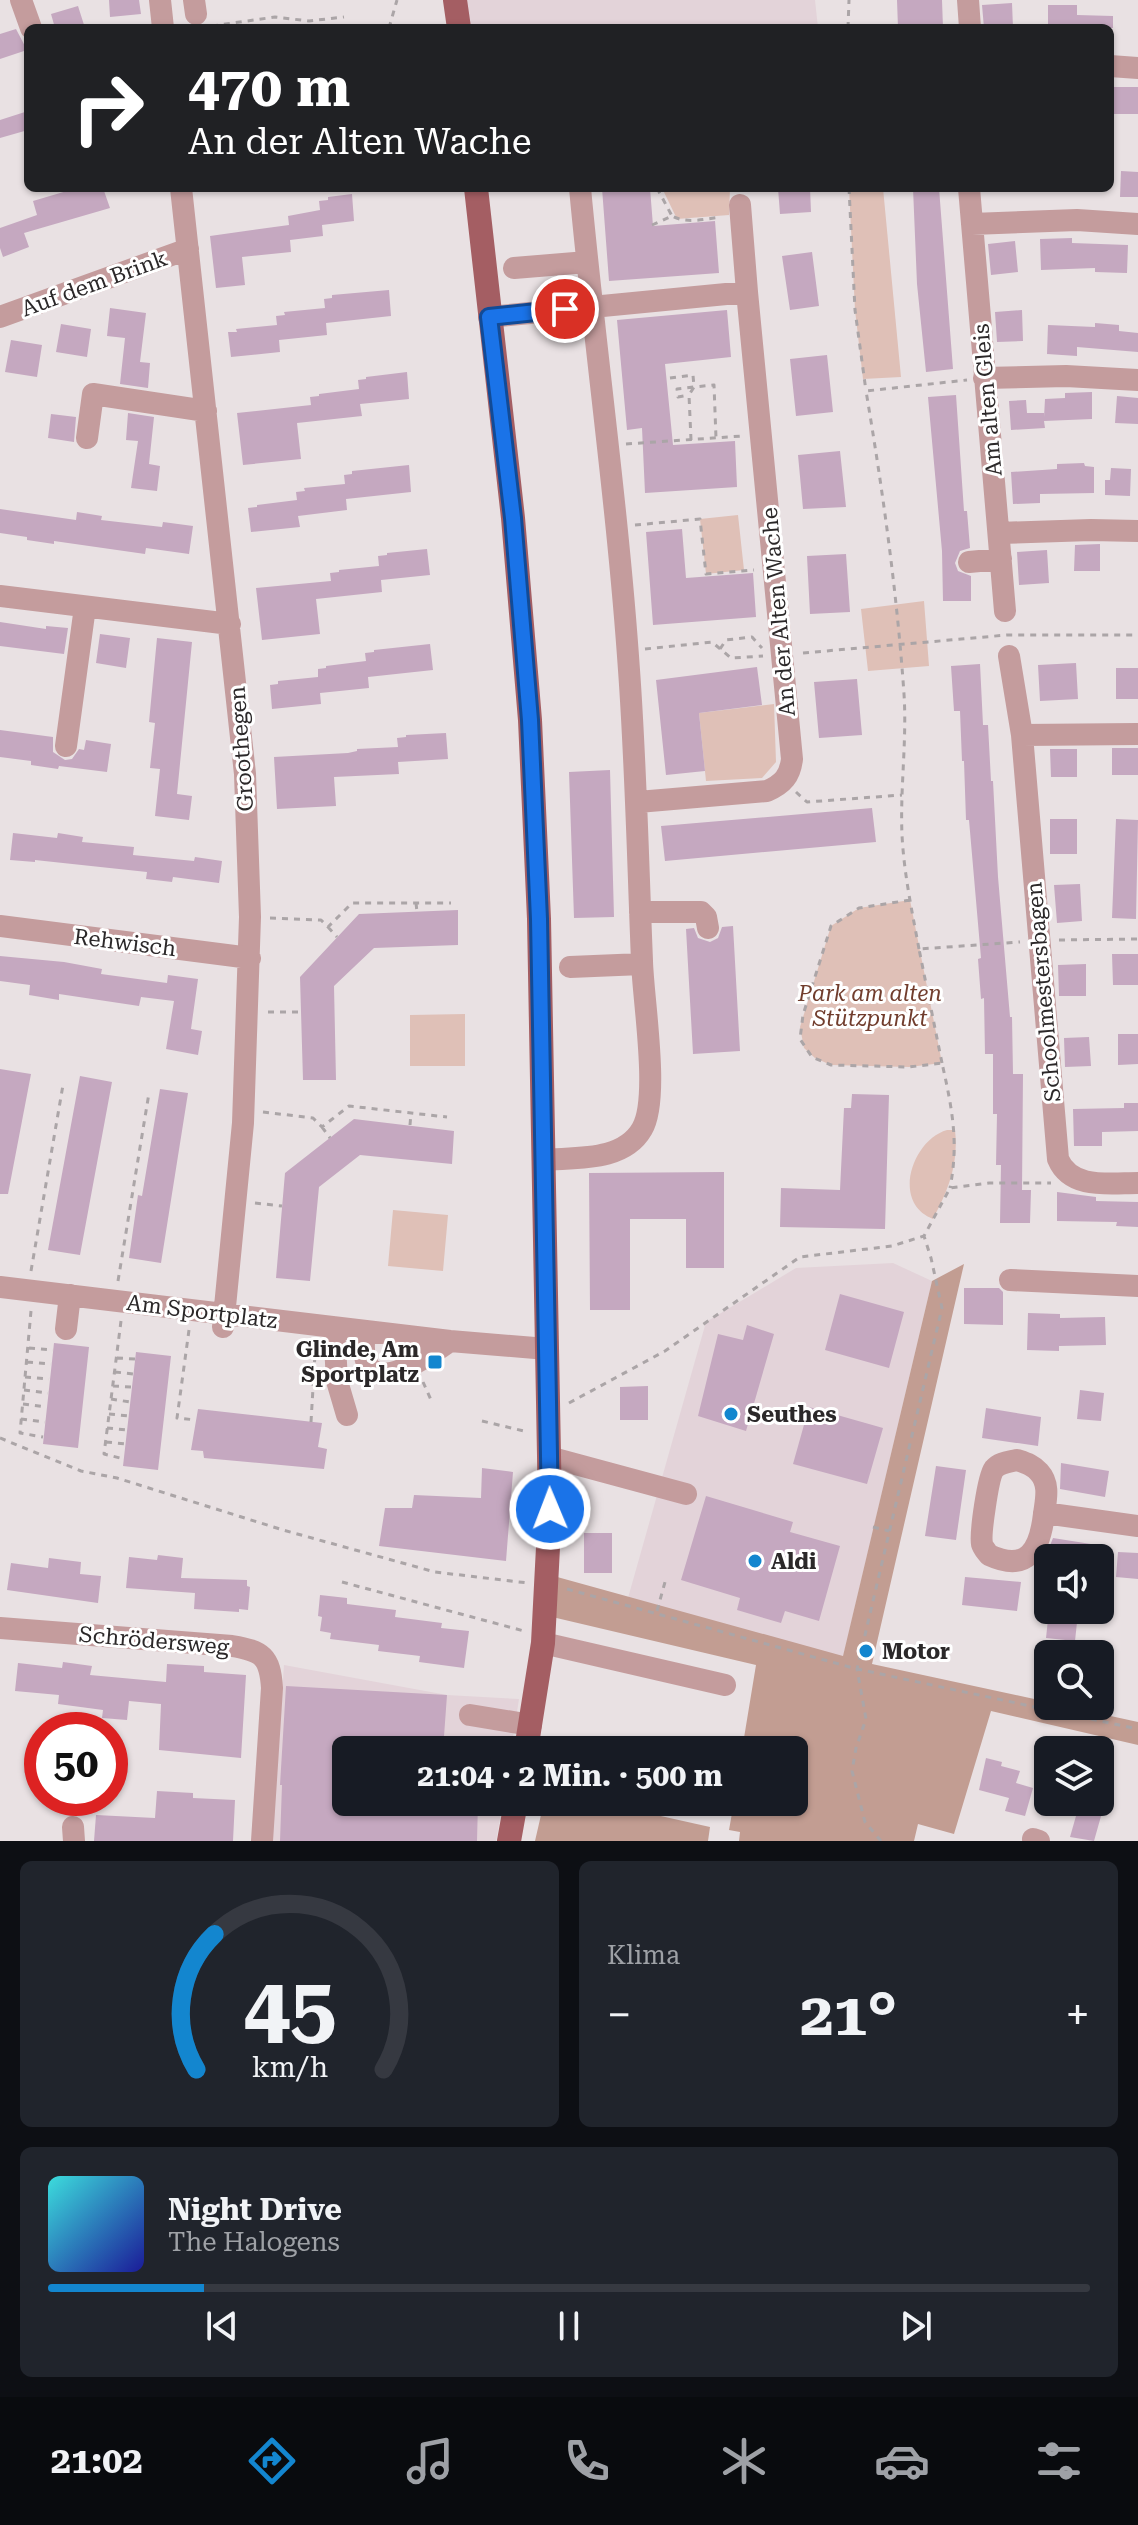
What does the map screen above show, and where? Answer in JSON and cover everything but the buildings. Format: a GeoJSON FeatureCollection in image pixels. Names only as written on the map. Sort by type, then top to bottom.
{"type":"FeatureCollection","features":[{"type":"Feature","properties":{"kind":"main road"},"geometry":{"type":"LineString","coordinates":[[455,0],[458,24]]}},
{"type":"Feature","properties":{"kind":"main road"},"geometry":{"type":"LineString","coordinates":[[476,192],[513,518],[530,720],[539,919],[549,1457],[548,1586],[544,1638],[529,1736]]}},
{"type":"Feature","properties":{"kind":"main road"},"geometry":{"type":"LineString","coordinates":[[509,1841],[513,1816]]}},
{"type":"Feature","properties":{"kind":"street"},"geometry":{"type":"LineString","coordinates":[[0,3],[10,0]]}},
{"type":"Feature","properties":{"kind":"street"},"geometry":{"type":"LineString","coordinates":[[21,0],[30,24]]}},
{"type":"Feature","properties":{"kind":"street"},"geometry":{"type":"LineString","coordinates":[[160,0],[163,24]]}},
{"type":"Feature","properties":{"kind":"street"},"geometry":{"type":"LineString","coordinates":[[968,0],[970,24]]}},
{"type":"Feature","properties":{"kind":"street"},"geometry":{"type":"LineString","coordinates":[[1114,66],[1138,68]]}},
{"type":"Feature","properties":{"kind":"street","name":"Groothegen"},"geometry":{"type":"LineString","coordinates":[[181,192],[245,774],[250,917],[248,1011],[243,1110],[223,1320]]}},
{"type":"Feature","properties":{"kind":"street"},"geometry":{"type":"LineString","coordinates":[[543,1160],[610,1154],[634,1140],[643,1128],[650,1100],[642,964],[638,802],[627,651],[580,192]]}},
{"type":"Feature","properties":{"kind":"street","name":"Am alten Gleis"},"geometry":{"type":"LineString","coordinates":[[969,192],[1005,611]]}},
{"type":"Feature","properties":{"kind":"street","name":"An der Alten Wache"},"geometry":{"type":"LineString","coordinates":[[740,210],[792,759],[785,780]]}},
{"type":"Feature","properties":{"kind":"street"},"geometry":{"type":"LineString","coordinates":[[972,224],[1077,220],[1138,224]]}},
{"type":"Feature","properties":{"kind":"street","name":"Auf dem Brink"},"geometry":{"type":"LineString","coordinates":[[0,317],[188,249]]}},
{"type":"Feature","properties":{"kind":"street"},"geometry":{"type":"LineString","coordinates":[[514,268],[587,262]]}},
{"type":"Feature","properties":{"kind":"street"},"geometry":{"type":"LineString","coordinates":[[489,317],[747,292]]}},
{"type":"Feature","properties":{"kind":"street"},"geometry":{"type":"LineString","coordinates":[[984,378],[1066,376],[1138,380]]}},
{"type":"Feature","properties":{"kind":"street"},"geometry":{"type":"LineString","coordinates":[[87,438],[93,394],[206,411]]}},
{"type":"Feature","properties":{"kind":"street"},"geometry":{"type":"LineString","coordinates":[[999,533],[1138,531]]}},
{"type":"Feature","properties":{"kind":"street"},"geometry":{"type":"LineString","coordinates":[[969,562],[1001,559]]}},
{"type":"Feature","properties":{"kind":"street"},"geometry":{"type":"LineString","coordinates":[[0,596],[230,624]]}},
{"type":"Feature","properties":{"kind":"street"},"geometry":{"type":"LineString","coordinates":[[66,746],[85,607]]}},
{"type":"Feature","properties":{"kind":"street","name":"Schoolmestersbagen"},"geometry":{"type":"LineString","coordinates":[[1008,646],[1022,735],[1058,1159],[1071,1177]]}},
{"type":"Feature","properties":{"kind":"street"},"geometry":{"type":"LineString","coordinates":[[1022,735],[1138,734]]}},
{"type":"Feature","properties":{"kind":"street"},"geometry":{"type":"LineString","coordinates":[[638,802],[767,791],[785,780]]}},
{"type":"Feature","properties":{"kind":"street"},"geometry":{"type":"LineString","coordinates":[[640,912],[701,912],[706,917],[708,928]]}},
{"type":"Feature","properties":{"kind":"street","name":"Rehwisch"},"geometry":{"type":"LineString","coordinates":[[0,926],[250,958]]}},
{"type":"Feature","properties":{"kind":"street"},"geometry":{"type":"LineString","coordinates":[[570,967],[642,964]]}},
{"type":"Feature","properties":{"kind":"street"},"geometry":{"type":"LineString","coordinates":[[1071,1177],[1092,1183],[1138,1183]]}},
{"type":"Feature","properties":{"kind":"street"},"geometry":{"type":"LineString","coordinates":[[1010,1280],[1138,1286]]}},
{"type":"Feature","properties":{"kind":"street","name":"Am Sportplatz"},"geometry":{"type":"LineString","coordinates":[[0,1287],[120,1301],[156,1312],[191,1309],[223,1320],[270,1326],[325,1326],[547,1349]]}},
{"type":"Feature","properties":{"kind":"street"},"geometry":{"type":"LineString","coordinates":[[66,1329],[70,1295]]}},
{"type":"Feature","properties":{"kind":"street"},"geometry":{"type":"LineString","coordinates":[[325,1326],[347,1415]]}},
{"type":"Feature","properties":{"kind":"street"},"geometry":{"type":"LineString","coordinates":[[365,1331],[364,1356],[377,1373],[387,1375],[401,1372],[450,1341]]}},
{"type":"Feature","properties":{"kind":"street"},"geometry":{"type":"LineString","coordinates":[[549,1457],[686,1494]]}},
{"type":"Feature","properties":{"kind":"street"},"geometry":{"type":"LineString","coordinates":[[1044,1513],[1138,1526]]}},
{"type":"Feature","properties":{"kind":"street","name":"Schrödersweg"},"geometry":{"type":"LineString","coordinates":[[0,1628],[232,1646],[252,1649],[265,1658],[271,1669],[272,1688],[262,1841]]}},
{"type":"Feature","properties":{"kind":"street"},"geometry":{"type":"LineString","coordinates":[[544,1638],[725,1685]]}},
{"type":"Feature","properties":{"kind":"street"},"geometry":{"type":"LineString","coordinates":[[470,1715],[531,1725]]}},
{"type":"Feature","properties":{"kind":"path"},"geometry":{"type":"LineString","coordinates":[[390,24],[397,0]]}},
{"type":"Feature","properties":{"kind":"path"},"geometry":{"type":"LineString","coordinates":[[848,24],[849,0]]}},
{"type":"Feature","properties":{"kind":"path"},"geometry":{"type":"LineString","coordinates":[[201,13],[309,21],[344,17]]}},
{"type":"Feature","properties":{"kind":"path"},"geometry":{"type":"LineString","coordinates":[[659,192],[672,216]]}},
{"type":"Feature","properties":{"kind":"path"},"geometry":{"type":"LineString","coordinates":[[482,1421],[524,1432],[548,1423],[665,1351],[800,1257],[892,1246],[924,1236],[950,1188],[956,1137],[910,900],[903,844],[904,697],[889,537],[855,310],[849,192]]}},
{"type":"Feature","properties":{"kind":"path"},"geometry":{"type":"LineString","coordinates":[[652,225],[672,216],[692,220],[740,210]]}},
{"type":"Feature","properties":{"kind":"path"},"geometry":{"type":"LineString","coordinates":[[689,395],[678,397],[673,377],[693,375],[694,387],[689,395],[691,440]]}},
{"type":"Feature","properties":{"kind":"path"},"geometry":{"type":"LineString","coordinates":[[866,391],[984,378]]}},
{"type":"Feature","properties":{"kind":"path"},"geometry":{"type":"LineString","coordinates":[[677,389],[714,385],[716,439]]}},
{"type":"Feature","properties":{"kind":"path"},"geometry":{"type":"LineString","coordinates":[[607,445],[761,435]]}},
{"type":"Feature","properties":{"kind":"path"},"geometry":{"type":"LineString","coordinates":[[615,527],[700,519],[706,574],[774,568]]}},
{"type":"Feature","properties":{"kind":"path"},"geometry":{"type":"LineString","coordinates":[[1005,611],[1008,646]]}},
{"type":"Feature","properties":{"kind":"path"},"geometry":{"type":"LineString","coordinates":[[782,655],[899,644],[1008,646],[1138,635]]}},
{"type":"Feature","properties":{"kind":"path"},"geometry":{"type":"LineString","coordinates":[[627,651],[712,642],[720,649],[731,658],[769,656],[752,637],[726,640],[720,649]]}},
{"type":"Feature","properties":{"kind":"path"},"geometry":{"type":"LineString","coordinates":[[785,780],[807,802],[902,795]]}},
{"type":"Feature","properties":{"kind":"path"},"geometry":{"type":"LineString","coordinates":[[910,900],[859,908],[831,926],[803,1015],[800,1039],[812,1057],[831,1065],[909,1067],[942,1063]]}},
{"type":"Feature","properties":{"kind":"path"},"geometry":{"type":"LineString","coordinates":[[328,927],[352,903],[451,903]]}},
{"type":"Feature","properties":{"kind":"path"},"geometry":{"type":"LineString","coordinates":[[416,903],[417,912]]}},
{"type":"Feature","properties":{"kind":"path"},"geometry":{"type":"LineString","coordinates":[[250,917],[321,920],[337,937]]}},
{"type":"Feature","properties":{"kind":"path"},"geometry":{"type":"LineString","coordinates":[[919,949],[1038,941],[1138,939]]}},
{"type":"Feature","properties":{"kind":"path"},"geometry":{"type":"LineString","coordinates":[[248,1011],[301,1012]]}},
{"type":"Feature","properties":{"kind":"path"},"geometry":{"type":"LineString","coordinates":[[43,1437],[20,1433],[30,1291],[63,1085]]}},
{"type":"Feature","properties":{"kind":"path"},"geometry":{"type":"LineString","coordinates":[[124,1459],[104,1455],[117,1358],[120,1301],[149,1093]]}},
{"type":"Feature","properties":{"kind":"path"},"geometry":{"type":"LineString","coordinates":[[322,1127],[349,1106],[447,1117]]}},
{"type":"Feature","properties":{"kind":"path"},"geometry":{"type":"LineString","coordinates":[[243,1110],[313,1118],[330,1138]]}},
{"type":"Feature","properties":{"kind":"path"},"geometry":{"type":"LineString","coordinates":[[410,1125],[411,1113]]}},
{"type":"Feature","properties":{"kind":"path"},"geometry":{"type":"LineString","coordinates":[[950,1188],[989,1183],[1047,1184],[1071,1177]]}},
{"type":"Feature","properties":{"kind":"path"},"geometry":{"type":"LineString","coordinates":[[235,1201],[282,1206]]}},
{"type":"Feature","properties":{"kind":"path"},"geometry":{"type":"LineString","coordinates":[[881,1841],[865,1822],[852,1771],[866,1719],[857,1669],[942,1308],[924,1236]]}},
{"type":"Feature","properties":{"kind":"path"},"geometry":{"type":"LineString","coordinates":[[191,1309],[177,1418],[196,1420]]}},
{"type":"Feature","properties":{"kind":"path"},"geometry":{"type":"LineString","coordinates":[[311,1422],[325,1326]]}},
{"type":"Feature","properties":{"kind":"path"},"geometry":{"type":"LineString","coordinates":[[28,1348],[53,1350]]}},
{"type":"Feature","properties":{"kind":"path"},"geometry":{"type":"LineString","coordinates":[[117,1358],[135,1359]]}},
{"type":"Feature","properties":{"kind":"path"},"geometry":{"type":"LineString","coordinates":[[27,1362],[51,1364]]}},
{"type":"Feature","properties":{"kind":"path"},"geometry":{"type":"LineString","coordinates":[[115,1372],[134,1374]]}},
{"type":"Feature","properties":{"kind":"path"},"geometry":{"type":"LineString","coordinates":[[25,1377],[49,1379]]}},
{"type":"Feature","properties":{"kind":"path"},"geometry":{"type":"LineString","coordinates":[[113,1386],[132,1387]]}},
{"type":"Feature","properties":{"kind":"path"},"geometry":{"type":"LineString","coordinates":[[24,1390],[48,1393]]}},
{"type":"Feature","properties":{"kind":"path"},"geometry":{"type":"LineString","coordinates":[[111,1399],[130,1402]]}},
{"type":"Feature","properties":{"kind":"path"},"geometry":{"type":"LineString","coordinates":[[23,1404],[46,1407]]}},
{"type":"Feature","properties":{"kind":"path"},"geometry":{"type":"LineString","coordinates":[[109,1414],[129,1416]]}},
{"type":"Feature","properties":{"kind":"path"},"geometry":{"type":"LineString","coordinates":[[21,1419],[45,1422]]}},
{"type":"Feature","properties":{"kind":"path"},"geometry":{"type":"LineString","coordinates":[[107,1428],[127,1430]]}},
{"type":"Feature","properties":{"kind":"path"},"geometry":{"type":"LineString","coordinates":[[0,1438],[81,1471],[117,1478],[283,1530],[421,1568],[548,1586],[657,1611],[857,1669],[1138,1729]]}},
{"type":"Feature","properties":{"kind":"path"},"geometry":{"type":"LineString","coordinates":[[106,1442],[126,1444]]}},
{"type":"Feature","properties":{"kind":"path"},"geometry":{"type":"LineString","coordinates":[[873,1527],[889,1531]]}},
{"type":"Feature","properties":{"kind":"path"},"geometry":{"type":"LineString","coordinates":[[342,1582],[544,1638]]}},
{"type":"Feature","properties":{"kind":"path"},"geometry":{"type":"LineString","coordinates":[[657,1611],[665,1582]]}},
{"type":"Feature","properties":{"kind":"shaded area"},"geometry":{"type":"Polygon","coordinates":[[[466,0],[815,0],[818,24],[469,24],[466,0]]]}},
{"type":"Feature","properties":{"kind":"shaded area"},"geometry":{"type":"Polygon","coordinates":[[[893,1263],[932,1281],[843,1657],[628,1598],[706,1322],[796,1268],[893,1263]]]}},
{"type":"Feature","properties":{"kind":"shaded area"},"geometry":{"type":"Polygon","coordinates":[[[964,1264],[872,1664],[1034,1699],[1034,1720],[1114,1720],[1114,1717],[1138,1722],[1138,1745],[1114,1739],[1114,1736],[1099,1736],[991,1711],[954,1834],[918,1824],[914,1841],[739,1841],[740,1832],[729,1830],[732,1816],[808,1816],[808,1736],[744,1736],[756,1665],[548,1616],[550,1575],[843,1656],[932,1281],[964,1264]]]}},
{"type":"Feature","properties":{"kind":"shaded area"},"geometry":{"type":"Polygon","coordinates":[[[284,1665],[447,1695],[519,1699],[513,1736],[332,1736],[332,1816],[500,1816],[496,1841],[272,1841],[284,1665]]]}},
{"type":"Feature","properties":{"kind":"shaded area"},"geometry":{"type":"Polygon","coordinates":[[[541,1816],[661,1816],[710,1827],[708,1841],[535,1841],[541,1816]]]}},
{"type":"Feature","properties":{"kind":"green space"},"geometry":{"type":"Polygon","coordinates":[[[664,192],[730,192],[729,215],[677,219],[664,192]]]}},
{"type":"Feature","properties":{"kind":"green space"},"geometry":{"type":"Polygon","coordinates":[[[849,192],[883,192],[901,377],[863,379],[855,310],[849,192]]]}},
{"type":"Feature","properties":{"kind":"green space"},"geometry":{"type":"Polygon","coordinates":[[[738,515],[744,570],[706,574],[700,519],[738,515]]]}},
{"type":"Feature","properties":{"kind":"green space"},"geometry":{"type":"Polygon","coordinates":[[[924,601],[929,666],[868,671],[861,609],[924,601]]]}},
{"type":"Feature","properties":{"kind":"green space"},"geometry":{"type":"Polygon","coordinates":[[[774,704],[776,762],[762,778],[706,781],[699,713],[774,704]]]}},
{"type":"Feature","properties":{"kind":"green space","name":"Park am alten Stützpunkt"},"geometry":{"type":"Polygon","coordinates":[[[910,900],[942,1063],[909,1067],[831,1065],[815,1058],[804,1048],[800,1027],[831,926],[859,908],[910,900]]]}},
{"type":"Feature","properties":{"kind":"green space"},"geometry":{"type":"Polygon","coordinates":[[[465,1014],[465,1066],[410,1066],[410,1015],[465,1014]]]}},
{"type":"Feature","properties":{"kind":"green space"},"geometry":{"type":"Polygon","coordinates":[[[947,1130],[955,1130],[954,1165],[933,1219],[920,1211],[913,1200],[911,1172],[924,1146],[947,1130]]]}},
{"type":"Feature","properties":{"kind":"green space"},"geometry":{"type":"Polygon","coordinates":[[[393,1210],[448,1215],[443,1271],[388,1266],[393,1210]]]}},
{"type":"Feature","properties":{"kind":"place","name":"Glinde, Am Sportplatz"},"geometry":{"type":"Point","coordinates":[435,1362]}},
{"type":"Feature","properties":{"kind":"place","name":"Seuthes"},"geometry":{"type":"Point","coordinates":[731,1414]}},
{"type":"Feature","properties":{"kind":"place","name":"Aldi"},"geometry":{"type":"Point","coordinates":[755,1561]}},
{"type":"Feature","properties":{"kind":"place","name":"Motor"},"geometry":{"type":"Point","coordinates":[866,1651]}},
{"type":"Feature","properties":{"kind":"route"},"geometry":{"type":"LineString","coordinates":[[550,1509],[539,919],[530,720],[513,518],[489,317],[565,309]]}}]}
